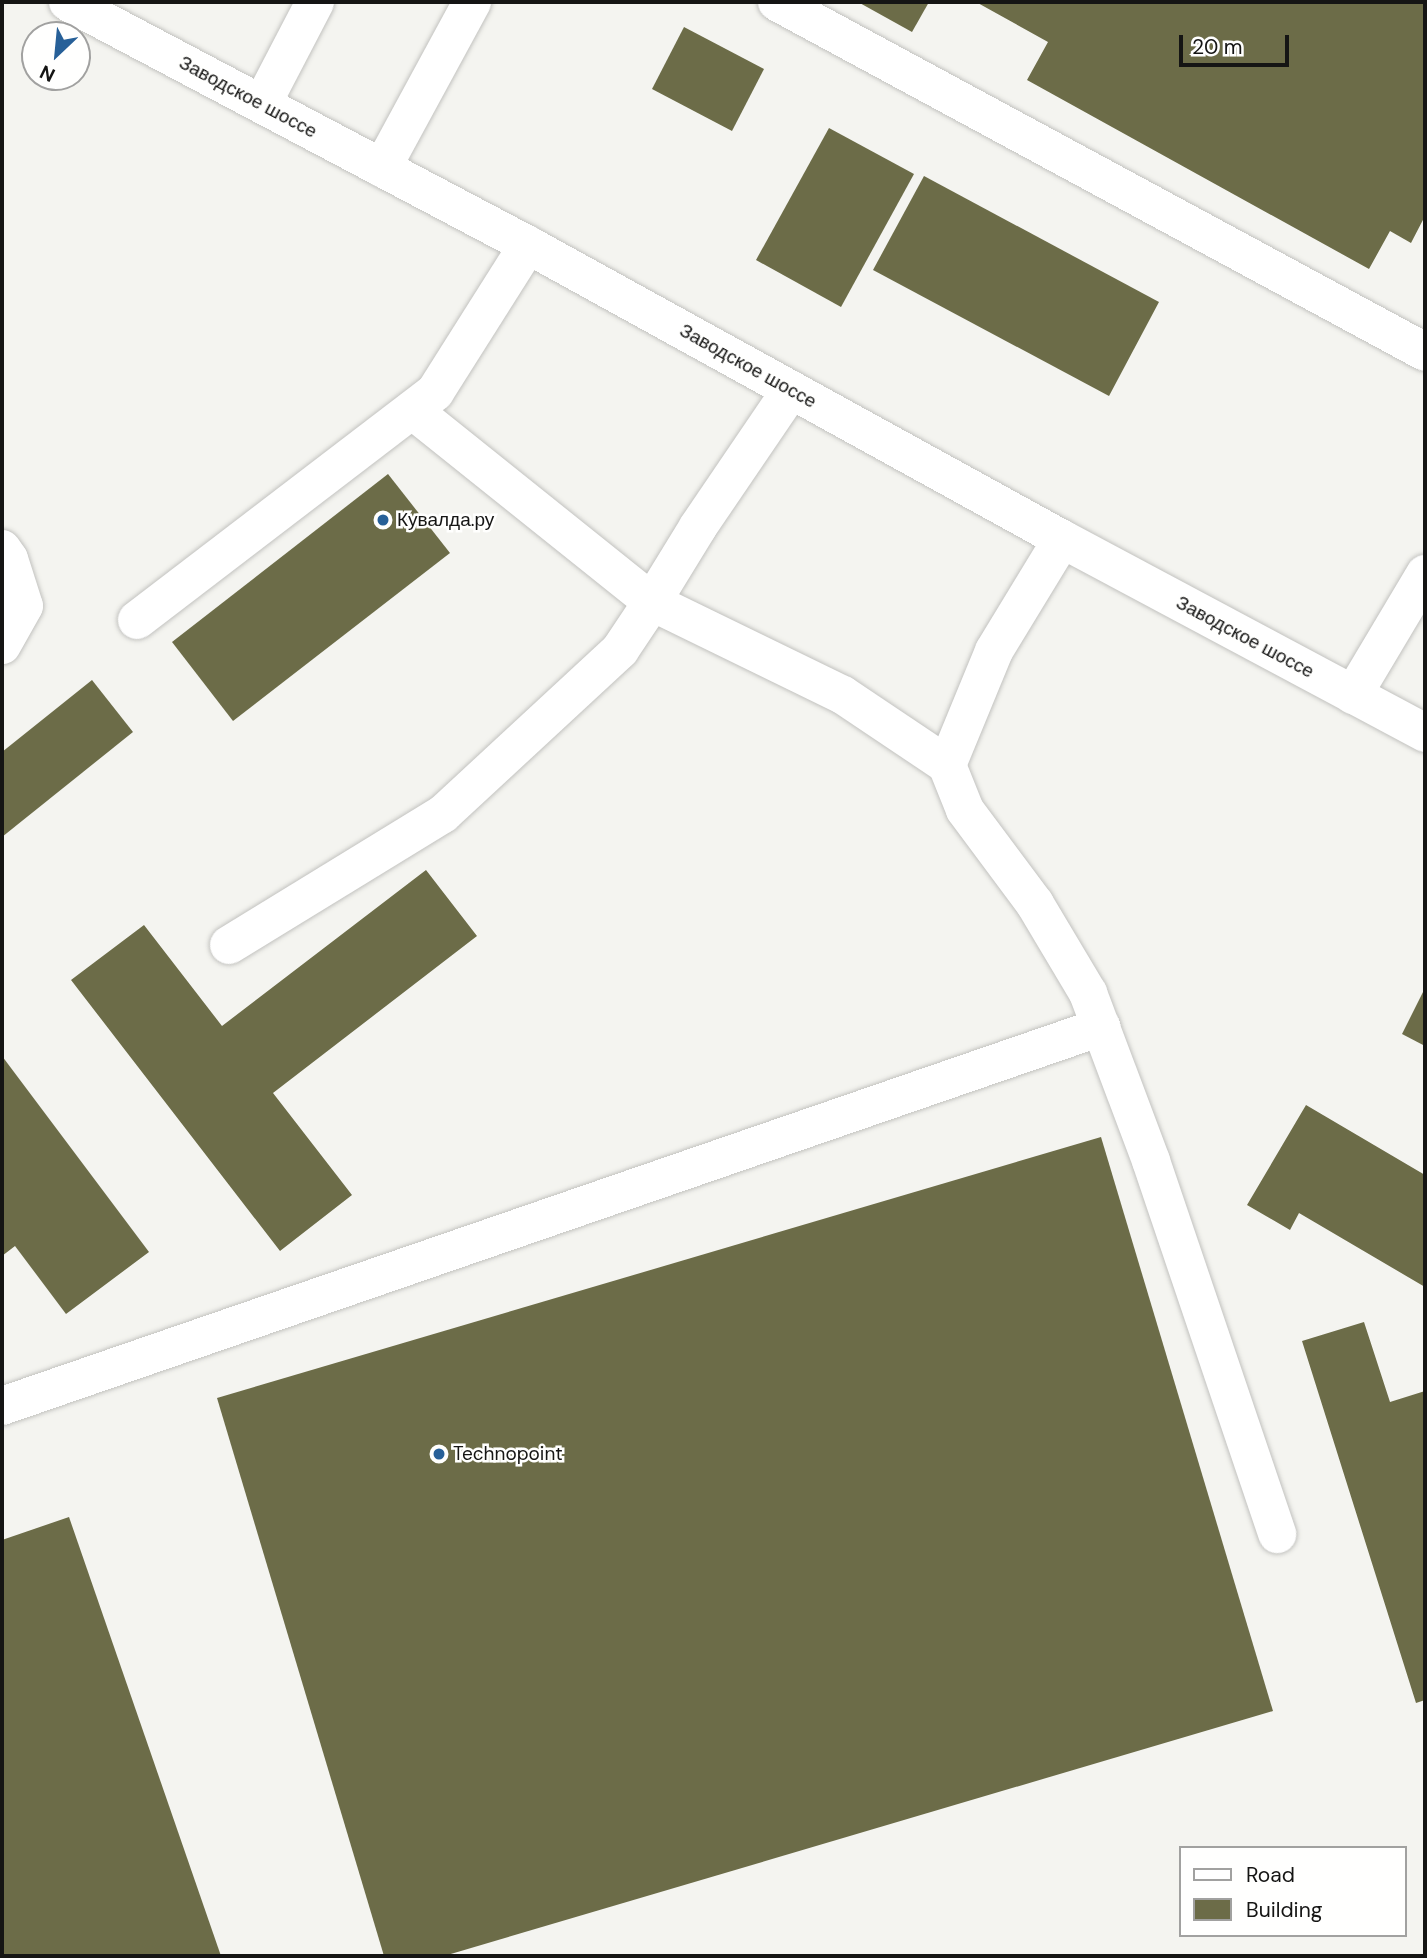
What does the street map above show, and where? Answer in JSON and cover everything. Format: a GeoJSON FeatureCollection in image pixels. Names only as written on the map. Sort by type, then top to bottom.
{"type":"FeatureCollection","features":[{"type":"Feature","properties":{"kind":"main road","name":"Заводское шоссе"},"geometry":{"type":"LineString","coordinates":[[68,2],[528,245],[1062,539],[1425,733]]}},
{"type":"Feature","properties":{"kind":"main road"},"geometry":{"type":"LineString","coordinates":[[262,104],[316,2]]}},
{"type":"Feature","properties":{"kind":"main road"},"geometry":{"type":"LineString","coordinates":[[382,168],[472,2]]}},
{"type":"Feature","properties":{"kind":"main road"},"geometry":{"type":"LineString","coordinates":[[777,2],[1425,352]]}},
{"type":"Feature","properties":{"kind":"main road"},"geometry":{"type":"LineString","coordinates":[[137,620],[435,392],[528,245]]}},
{"type":"Feature","properties":{"kind":"main road"},"geometry":{"type":"LineString","coordinates":[[229,945],[443,814],[620,650],[698,527],[791,390]]}},
{"type":"Feature","properties":{"kind":"main road"},"geometry":{"type":"LineString","coordinates":[[412,410],[652,602],[842,695],[947,765],[965,810],[1035,904],[1088,993],[1151,1161],[1277,1535]]}},
{"type":"Feature","properties":{"kind":"main road"},"geometry":{"type":"LineString","coordinates":[[947,765],[994,651],[1062,539]]}},
{"type":"Feature","properties":{"kind":"main road"},"geometry":{"type":"LineString","coordinates":[[2,549],[9,559],[24,606],[2,645]]}},
{"type":"Feature","properties":{"kind":"main road"},"geometry":{"type":"LineString","coordinates":[[1353,695],[1425,575]]}},
{"type":"Feature","properties":{"kind":"main road"},"geometry":{"type":"LineString","coordinates":[[1353,695],[1425,611]]}},
{"type":"Feature","properties":{"kind":"main road"},"geometry":{"type":"LineString","coordinates":[[2,1406],[1101,1027]]}},
{"type":"Feature","properties":{"kind":"building"},"geometry":{"type":"Polygon","coordinates":[[[858,2],[929,2],[912,32],[858,2]]]}},
{"type":"Feature","properties":{"kind":"building"},"geometry":{"type":"Polygon","coordinates":[[[976,2],[1425,2],[1425,216],[1411,243],[1390,231],[1369,269],[1027,80],[1048,42],[976,2]]]}},
{"type":"Feature","properties":{"kind":"building"},"geometry":{"type":"Polygon","coordinates":[[[684,27],[764,69],[732,131],[652,89],[684,27]]]}},
{"type":"Feature","properties":{"kind":"building"},"geometry":{"type":"Polygon","coordinates":[[[829,128],[914,174],[841,307],[756,260],[829,128]]]}},
{"type":"Feature","properties":{"kind":"building"},"geometry":{"type":"Polygon","coordinates":[[[924,176],[1159,302],[1109,396],[873,270],[924,176]]]}},
{"type":"Feature","properties":{"kind":"building"},"geometry":{"type":"Polygon","coordinates":[[[388,474],[450,553],[233,721],[172,642],[388,474]]]}},
{"type":"Feature","properties":{"kind":"building"},"geometry":{"type":"Polygon","coordinates":[[[92,680],[133,732],[2,837],[2,752],[92,680]]]}},
{"type":"Feature","properties":{"kind":"building"},"geometry":{"type":"Polygon","coordinates":[[[426,870],[477,936],[273,1093],[352,1195],[280,1251],[71,980],[144,925],[222,1026],[426,870]]]}},
{"type":"Feature","properties":{"kind":"building"},"geometry":{"type":"Polygon","coordinates":[[[1425,988],[1425,1046],[1402,1034],[1425,988]]]}},
{"type":"Feature","properties":{"kind":"building"},"geometry":{"type":"Polygon","coordinates":[[[2,1056],[149,1252],[66,1314],[15,1246],[2,1256],[2,1056]]]}},
{"type":"Feature","properties":{"kind":"building"},"geometry":{"type":"Polygon","coordinates":[[[1306,1105],[1425,1175],[1425,1287],[1299,1213],[1290,1230],[1247,1205],[1306,1105]]]}},
{"type":"Feature","properties":{"kind":"building"},"geometry":{"type":"Polygon","coordinates":[[[1101,1137],[1273,1711],[444,1956],[384,1956],[217,1398],[1101,1137]]]}},
{"type":"Feature","properties":{"kind":"building"},"geometry":{"type":"Polygon","coordinates":[[[1364,1322],[1390,1402],[1425,1391],[1425,1700],[1416,1703],[1302,1341],[1364,1322]]]}},
{"type":"Feature","properties":{"kind":"building"},"geometry":{"type":"Polygon","coordinates":[[[69,1517],[221,1956],[2,1956],[2,1540],[69,1517]]]}},
{"type":"Feature","properties":{"kind":"place","name":"Кувалда.ру"},"geometry":{"type":"Point","coordinates":[383,520]}},
{"type":"Feature","properties":{"kind":"place","name":"Technopoint"},"geometry":{"type":"Point","coordinates":[439,1454]}}]}
